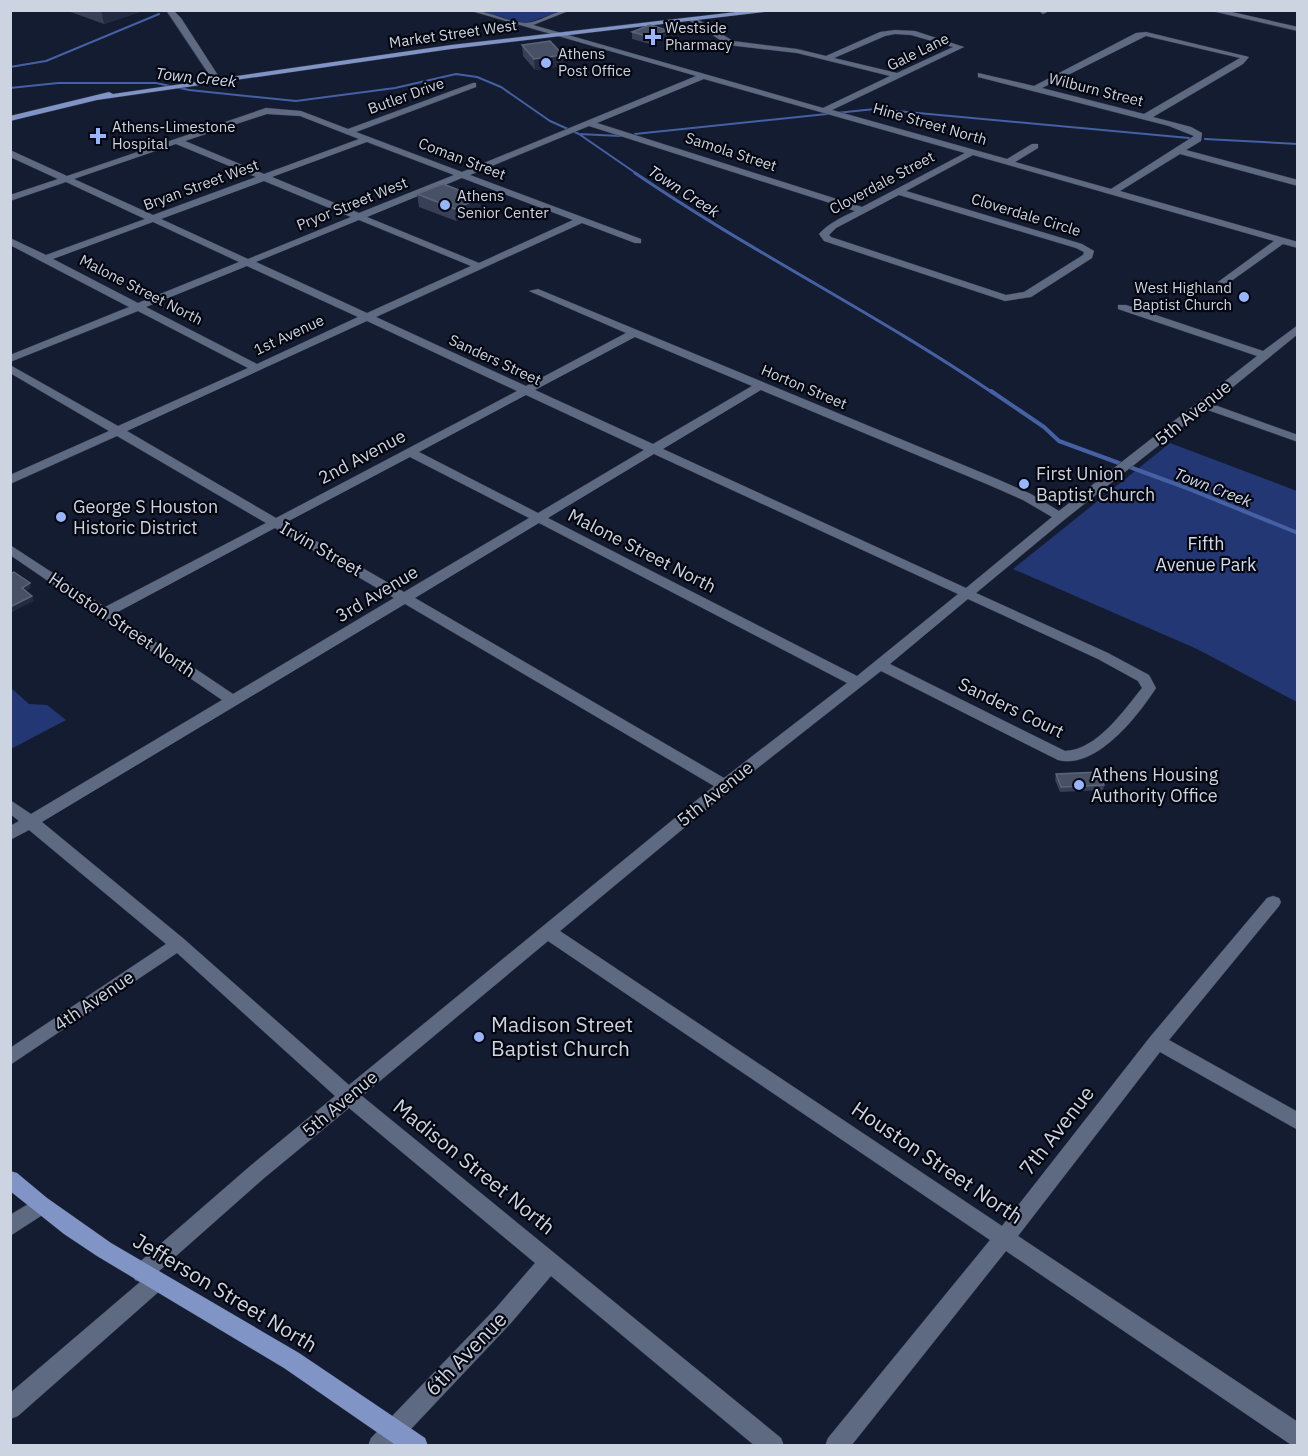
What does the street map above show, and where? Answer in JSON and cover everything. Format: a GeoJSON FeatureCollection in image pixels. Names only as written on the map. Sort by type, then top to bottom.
{"type":"FeatureCollection","features":[{"type":"Feature","properties":{"kind":"main road","name":"Market Street West"},"geometry":{"type":"LineString","coordinates":[[10,119],[100,98],[158,88],[554,35],[777,10]]}},
{"type":"Feature","properties":{"kind":"main road","name":"Jefferson Street North"},"geometry":{"type":"LineString","coordinates":[[10,1179],[40,1206],[149,1277],[276,1351],[417,1446]]}},
{"type":"Feature","properties":{"kind":"street"},"geometry":{"type":"LineString","coordinates":[[169,10],[217,80]]}},
{"type":"Feature","properties":{"kind":"street","name":"Hine Street North"},"geometry":{"type":"LineString","coordinates":[[471,10],[1298,244]]}},
{"type":"Feature","properties":{"kind":"street"},"geometry":{"type":"LineString","coordinates":[[525,26],[568,10]]}},
{"type":"Feature","properties":{"kind":"street"},"geometry":{"type":"LineString","coordinates":[[1211,10],[1298,29]]}},
{"type":"Feature","properties":{"kind":"street"},"geometry":{"type":"LineString","coordinates":[[692,19],[730,43],[797,51],[898,76]]}},
{"type":"Feature","properties":{"kind":"street","name":"Gale Lane"},"geometry":{"type":"LineString","coordinates":[[825,110],[960,47],[912,33],[896,32],[883,34],[827,58]]}},
{"type":"Feature","properties":{"kind":"street"},"geometry":{"type":"LineString","coordinates":[[1036,88],[1139,35],[1163,36],[1245,57],[1146,117]]}},
{"type":"Feature","properties":{"kind":"street","name":"Wilburn Street"},"geometry":{"type":"LineString","coordinates":[[981,75],[1146,117],[1188,129],[1199,135],[1178,151]]}},
{"type":"Feature","properties":{"kind":"street","name":"Pryor Street West"},"geometry":{"type":"LineString","coordinates":[[10,359],[704,76]]}},
{"type":"Feature","properties":{"kind":"street","name":"Butler Drive"},"geometry":{"type":"LineString","coordinates":[[348,132],[473,85]]}},
{"type":"Feature","properties":{"kind":"street","name":"Coman Street"},"geometry":{"type":"LineString","coordinates":[[176,141],[266,111],[301,114],[638,241]]}},
{"type":"Feature","properties":{"kind":"street","name":"Samola Street"},"geometry":{"type":"LineString","coordinates":[[589,123],[863,210]]}},
{"type":"Feature","properties":{"kind":"street","name":"Bryan Street West"},"geometry":{"type":"LineString","coordinates":[[45,259],[367,139]]}},
{"type":"Feature","properties":{"kind":"street"},"geometry":{"type":"LineString","coordinates":[[10,198],[176,141],[479,266]]}},
{"type":"Feature","properties":{"kind":"street"},"geometry":{"type":"LineString","coordinates":[[1009,162],[1035,146]]}},
{"type":"Feature","properties":{"kind":"street"},"geometry":{"type":"LineString","coordinates":[[1114,191],[1178,151],[1298,183]]}},
{"type":"Feature","properties":{"kind":"street","name":"Cloverdale Street"},"geometry":{"type":"LineString","coordinates":[[841,244],[827,239],[824,234],[833,226],[973,152]]}},
{"type":"Feature","properties":{"kind":"street","name":"Sanders Street"},"geometry":{"type":"LineString","coordinates":[[10,153],[62,179],[247,262],[900,564],[968,593]]}},
{"type":"Feature","properties":{"kind":"street","name":"Cloverdale Circle"},"geometry":{"type":"LineString","coordinates":[[841,244],[1005,298],[1027,295],[1088,256],[1089,251],[1079,246],[899,192]]}},
{"type":"Feature","properties":{"kind":"street","name":"1st Avenue"},"geometry":{"type":"LineString","coordinates":[[10,480],[581,220]]}},
{"type":"Feature","properties":{"kind":"street"},"geometry":{"type":"LineString","coordinates":[[1223,282],[1282,240]]}},
{"type":"Feature","properties":{"kind":"street","name":"Malone Street North"},"geometry":{"type":"LineString","coordinates":[[10,242],[257,368]]}},
{"type":"Feature","properties":{"kind":"street","name":"Horton Street"},"geometry":{"type":"LineString","coordinates":[[534,291],[1002,486],[1027,497],[1060,517]]}},
{"type":"Feature","properties":{"kind":"street"},"geometry":{"type":"LineString","coordinates":[[1122,307],[1265,355]]}},
{"type":"Feature","properties":{"kind":"street","name":"5th Avenue"},"geometry":{"type":"LineString","coordinates":[[10,1408],[149,1277],[348,1096],[549,933],[725,785],[880,665],[1060,517],[1204,405],[1298,328]]}},
{"type":"Feature","properties":{"kind":"street","name":"2nd Avenue"},"geometry":{"type":"LineString","coordinates":[[105,613],[635,333]]}},
{"type":"Feature","properties":{"kind":"street","name":"Irvin Street"},"geometry":{"type":"LineString","coordinates":[[10,368],[725,785]]}},
{"type":"Feature","properties":{"kind":"street","name":"3rd Avenue"},"geometry":{"type":"LineString","coordinates":[[10,834],[761,386]]}},
{"type":"Feature","properties":{"kind":"street"},"geometry":{"type":"LineString","coordinates":[[1204,405],[1298,439]]}},
{"type":"Feature","properties":{"kind":"street","name":"Malone Street North"},"geometry":{"type":"LineString","coordinates":[[410,452],[857,682]]}},
{"type":"Feature","properties":{"kind":"street","name":"Houston Street North"},"geometry":{"type":"LineString","coordinates":[[10,549],[233,701]]}},
{"type":"Feature","properties":{"kind":"street","name":"Sanders Court"},"geometry":{"type":"LineString","coordinates":[[880,665],[1063,756],[1080,755],[1101,740],[1135,706],[1149,688],[1144,678],[1113,661],[968,593]]}},
{"type":"Feature","properties":{"kind":"street","name":"Madison Street North"},"geometry":{"type":"LineString","coordinates":[[10,805],[178,944],[348,1096],[773,1446]]}},
{"type":"Feature","properties":{"kind":"street","name":"7th Avenue"},"geometry":{"type":"LineString","coordinates":[[836,1446],[1005,1237],[1157,1042],[1273,902]]}},
{"type":"Feature","properties":{"kind":"street","name":"Houston Street North"},"geometry":{"type":"LineString","coordinates":[[549,933],[1005,1237],[1298,1436]]}},
{"type":"Feature","properties":{"kind":"street","name":"4th Avenue"},"geometry":{"type":"LineString","coordinates":[[10,1058],[178,944]]}},
{"type":"Feature","properties":{"kind":"street"},"geometry":{"type":"LineString","coordinates":[[1157,1042],[1298,1122]]}},
{"type":"Feature","properties":{"kind":"street"},"geometry":{"type":"LineString","coordinates":[[10,1227],[40,1206]]}},
{"type":"Feature","properties":{"kind":"street","name":"6th Avenue"},"geometry":{"type":"LineString","coordinates":[[379,1446],[503,1316],[550,1261]]}},
{"type":"Feature","properties":{"kind":"street"},"geometry":{"type":"LineString","coordinates":[[1292,1446],[1298,1436]]}},
{"type":"Feature","properties":{"kind":"green space"},"geometry":{"type":"Polygon","coordinates":[[[480,11],[561,11],[524,24],[480,11]]]}},
{"type":"Feature","properties":{"kind":"green space","name":"Fifth Avenue Park"},"geometry":{"type":"Polygon","coordinates":[[[1170,443],[1297,491],[1297,702],[1197,649],[1013,569],[1170,443]]]}},
{"type":"Feature","properties":{"kind":"green space"},"geometry":{"type":"Polygon","coordinates":[[[10,687],[29,704],[47,705],[66,720],[11,749],[10,687]]]}},
{"type":"Feature","properties":{"kind":"building"},"geometry":{"type":"Polygon","coordinates":[[[650,25],[667,30],[650,37],[632,32],[650,25]]]}},
{"type":"Feature","properties":{"kind":"building"},"geometry":{"type":"Polygon","coordinates":[[[550,41],[563,55],[534,59],[522,45],[550,41]]]}},
{"type":"Feature","properties":{"kind":"building"},"geometry":{"type":"Polygon","coordinates":[[[443,184],[480,198],[455,209],[417,194],[443,184]]]}},
{"type":"Feature","properties":{"kind":"building"},"geometry":{"type":"Polygon","coordinates":[[[14,572],[30,583],[22,588],[32,596],[10,607],[10,574],[14,572]]]}},
{"type":"Feature","properties":{"kind":"building"},"geometry":{"type":"Polygon","coordinates":[[[1099,772],[1104,785],[1061,787],[1056,774],[1099,772]]]}},
{"type":"Feature","properties":{"kind":"waterway"},"geometry":{"type":"LineString","coordinates":[[10,67],[46,61],[159,14]]}},
{"type":"Feature","properties":{"kind":"waterway","name":"Town Creek"},"geometry":{"type":"LineString","coordinates":[[10,88],[58,83],[156,83],[189,90],[296,101],[395,88],[456,74],[477,77],[501,87],[550,121],[579,134]]}},
{"type":"Feature","properties":{"kind":"waterway"},"geometry":{"type":"LineString","coordinates":[[635,134],[875,109],[1189,138]]}},
{"type":"Feature","properties":{"kind":"waterway"},"geometry":{"type":"LineString","coordinates":[[579,134],[620,136]]}},
{"type":"Feature","properties":{"kind":"waterway","name":"Town Creek"},"geometry":{"type":"LineString","coordinates":[[579,134],[637,174]]}},
{"type":"Feature","properties":{"kind":"waterway"},"geometry":{"type":"LineString","coordinates":[[1205,139],[1298,144]]}},
{"type":"Feature","properties":{"kind":"waterway","name":"Town Creek"},"geometry":{"type":"LineString","coordinates":[[635,173],[724,230],[904,336],[993,393]]}},
{"type":"Feature","properties":{"kind":"waterway","name":"Town Creek"},"geometry":{"type":"LineString","coordinates":[[991,391],[1044,427],[1059,441],[1184,487],[1298,533]]}},
{"type":"Feature","properties":{"kind":"place","name":"Westside Pharmacy"},"geometry":{"type":"Point","coordinates":[653,37]}},
{"type":"Feature","properties":{"kind":"place","name":"Athens Post Office"},"geometry":{"type":"Point","coordinates":[546,63]}},
{"type":"Feature","properties":{"kind":"place","name":"Athens-Limestone Hospital"},"geometry":{"type":"Point","coordinates":[98,136]}},
{"type":"Feature","properties":{"kind":"place","name":"Athens Senior Center"},"geometry":{"type":"Point","coordinates":[445,205]}},
{"type":"Feature","properties":{"kind":"place","name":"West Highland Baptist Church"},"geometry":{"type":"Point","coordinates":[1244,297]}},
{"type":"Feature","properties":{"kind":"place","name":"First Union Baptist Church"},"geometry":{"type":"Point","coordinates":[1024,484]}},
{"type":"Feature","properties":{"kind":"place","name":"George S Houston Historic District"},"geometry":{"type":"Point","coordinates":[61,517]}},
{"type":"Feature","properties":{"kind":"place","name":"Athens Housing Authority Office"},"geometry":{"type":"Point","coordinates":[1079,785]}},
{"type":"Feature","properties":{"kind":"place","name":"Madison Street Baptist Church"},"geometry":{"type":"Point","coordinates":[479,1037]}}]}
